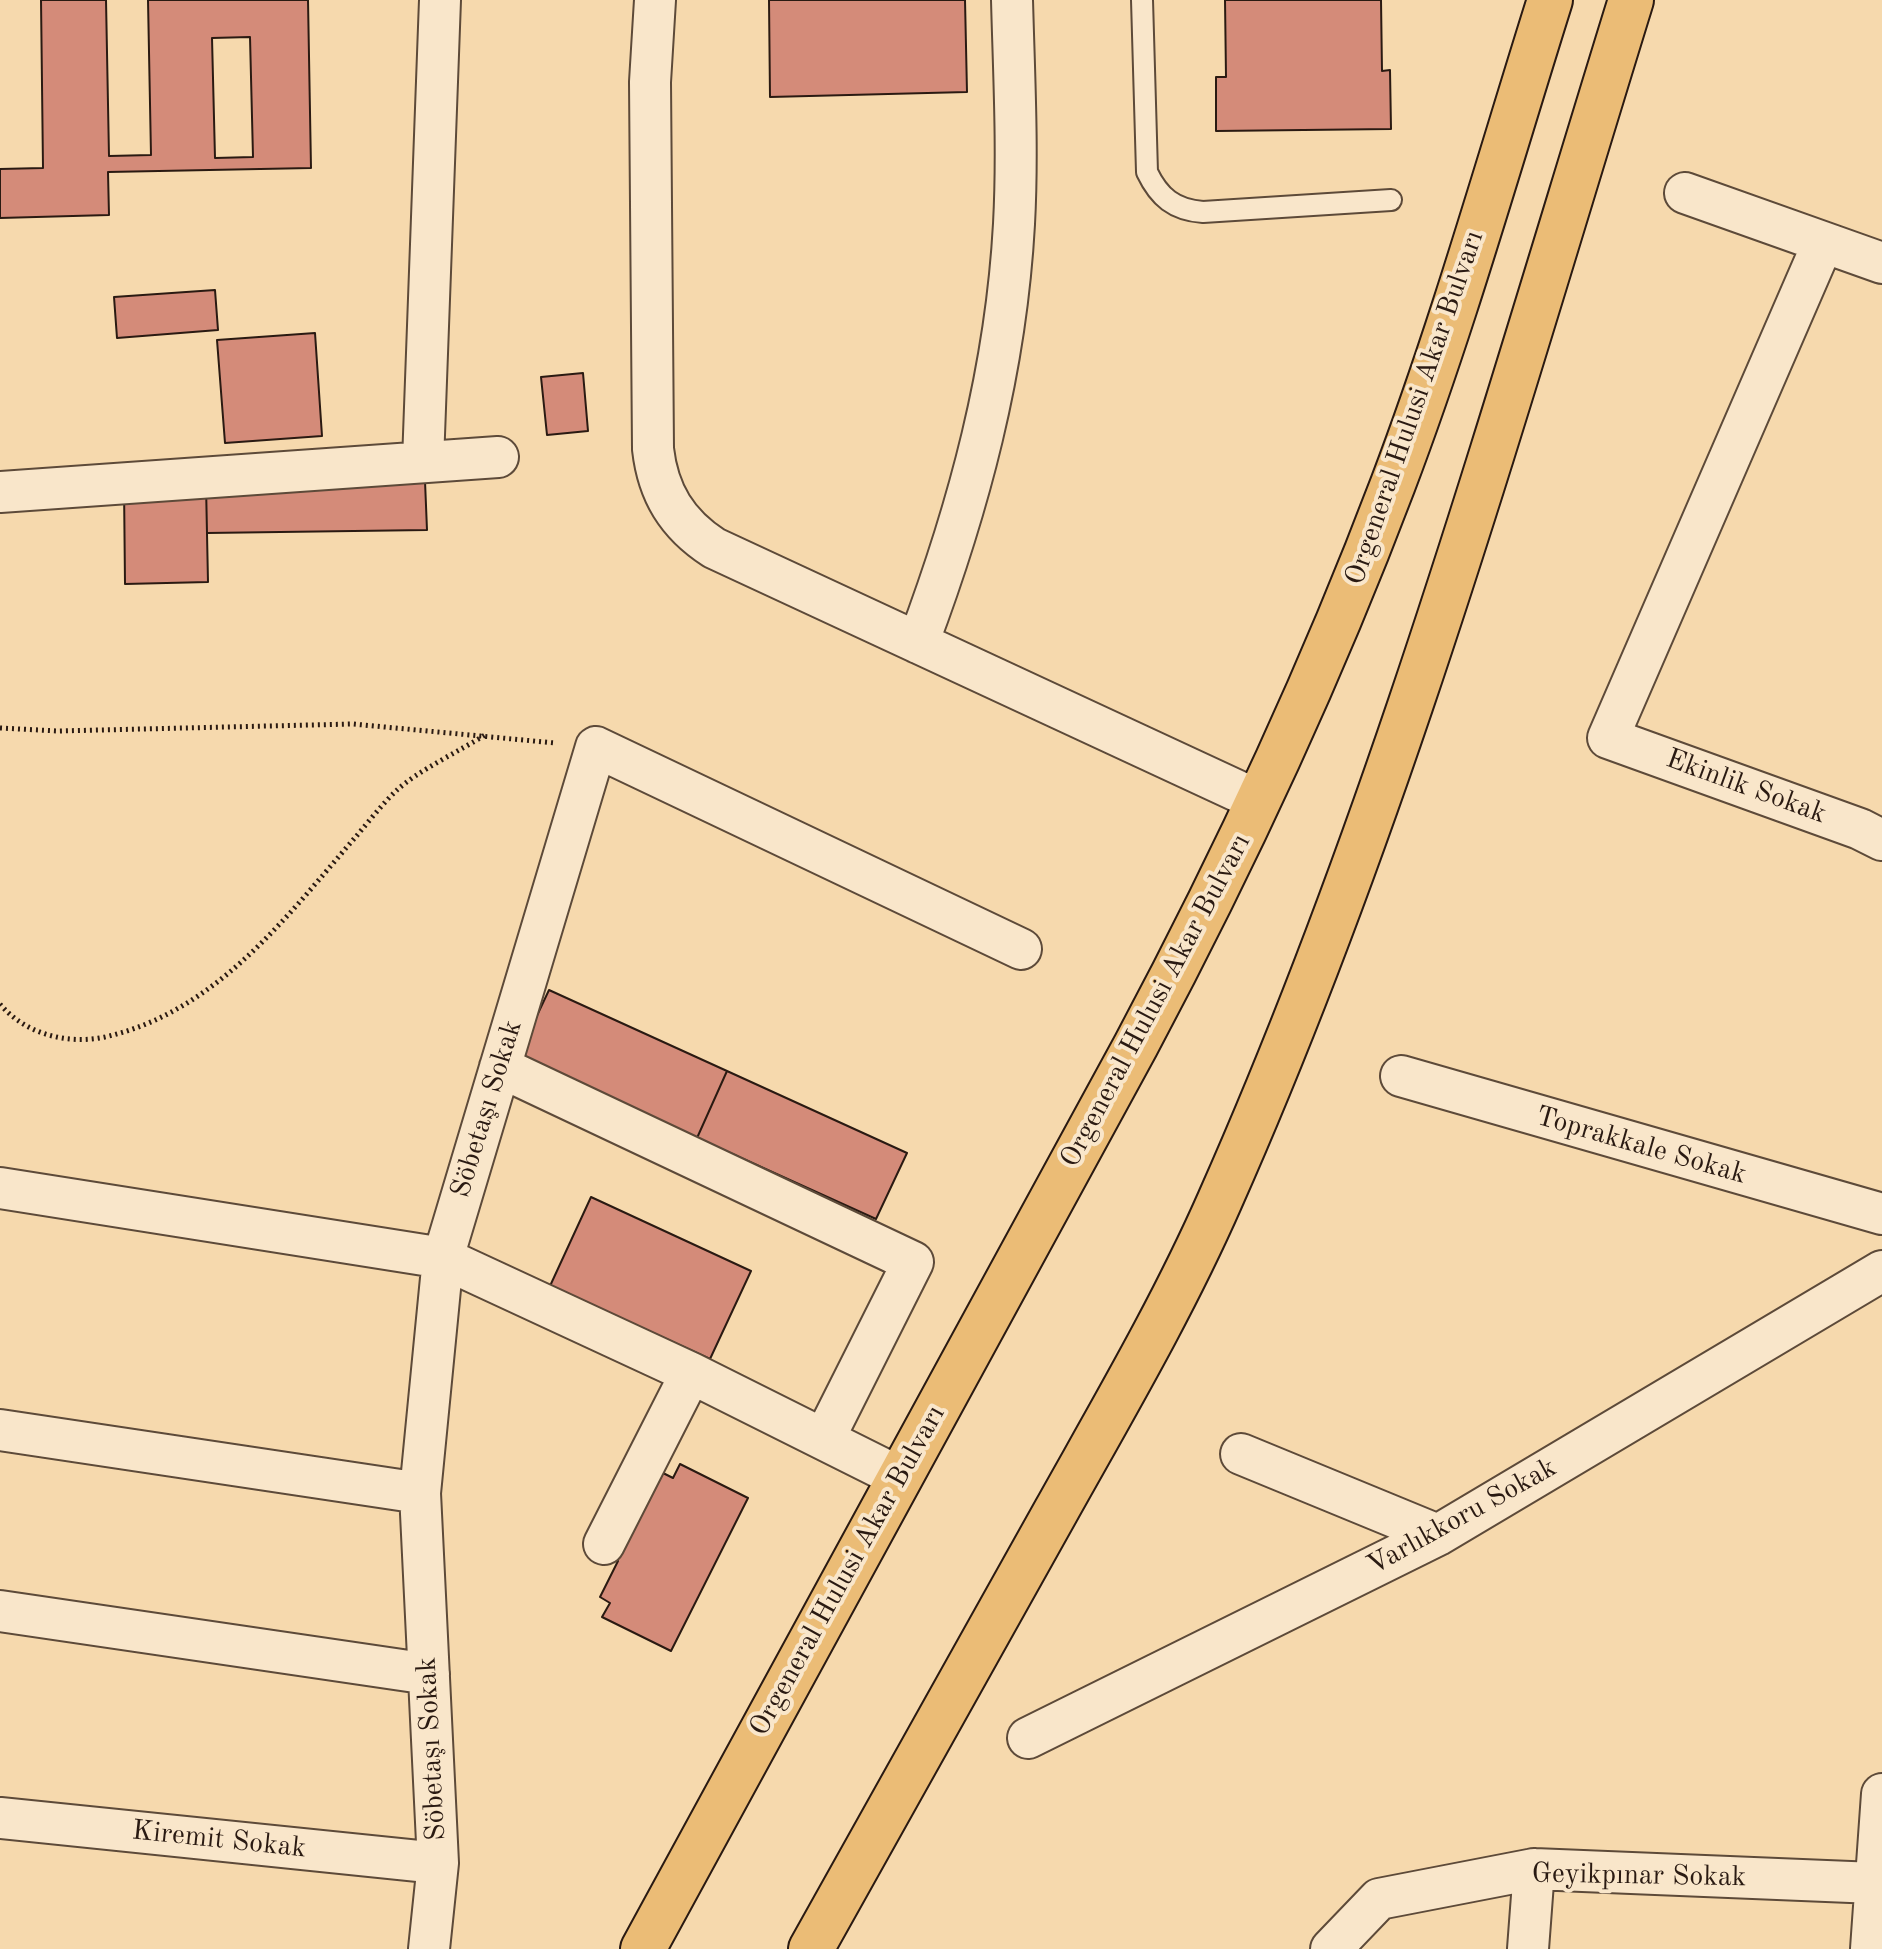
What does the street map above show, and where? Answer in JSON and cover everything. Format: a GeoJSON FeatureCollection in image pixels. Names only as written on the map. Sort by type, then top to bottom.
{"type":"FeatureCollection","features":[{"type":"Feature","properties":{"kind":"main road","name":"Orgeneral Hulusi Akar Bulvarı"},"geometry":{"type":"LineString","coordinates":[[643,1949],[1193,939],[1259,801],[1336,629],[1394,481],[1442,345],[1550,0]]}},
{"type":"Feature","properties":{"kind":"main road"},"geometry":{"type":"LineString","coordinates":[[811,1949],[1154,1335],[1218,1205],[1273,1078],[1409,711],[1466,537],[1631,0]]}},
{"type":"Feature","properties":{"kind":"street"},"geometry":{"type":"LineString","coordinates":[[423,462],[440,0]]}},
{"type":"Feature","properties":{"kind":"street"},"geometry":{"type":"LineString","coordinates":[[655,0],[650,82],[652,433],[660,487],[681,522],[714,548],[1259,801]]}},
{"type":"Feature","properties":{"kind":"street"},"geometry":{"type":"LineString","coordinates":[[918,643],[950,559],[969,497],[1001,341],[1013,240],[1016,167],[1012,0]]}},
{"type":"Feature","properties":{"kind":"street"},"geometry":{"type":"LineString","coordinates":[[1685,193],[1882,263]]}},
{"type":"Feature","properties":{"kind":"street","name":"Ekinlik Sokak"},"geometry":{"type":"LineString","coordinates":[[1823,243],[1608,738],[1860,829],[1882,840]]}},
{"type":"Feature","properties":{"kind":"street"},"geometry":{"type":"LineString","coordinates":[[0,492],[498,457]]}},
{"type":"Feature","properties":{"kind":"street"},"geometry":{"type":"LineString","coordinates":[[596,747],[1021,949]]}},
{"type":"Feature","properties":{"kind":"street","name":"Söbetaşı Sokak"},"geometry":{"type":"LineString","coordinates":[[429,1949],[438,1863],[420,1493],[443,1258],[596,747]]}},
{"type":"Feature","properties":{"kind":"street"},"geometry":{"type":"LineString","coordinates":[[500,1067],[913,1262],[824,1439]]}},
{"type":"Feature","properties":{"kind":"street","name":"Toprakkale Sokak"},"geometry":{"type":"LineString","coordinates":[[1401,1076],[1882,1214]]}},
{"type":"Feature","properties":{"kind":"street"},"geometry":{"type":"LineString","coordinates":[[0,1188],[443,1258],[691,1373],[899,1477]]}},
{"type":"Feature","properties":{"kind":"street","name":"Varlıkkoru Sokak"},"geometry":{"type":"LineString","coordinates":[[1028,1738],[1438,1535],[1882,1271]]}},
{"type":"Feature","properties":{"kind":"street"},"geometry":{"type":"LineString","coordinates":[[604,1544],[691,1373]]}},
{"type":"Feature","properties":{"kind":"street"},"geometry":{"type":"LineString","coordinates":[[0,1430],[420,1493]]}},
{"type":"Feature","properties":{"kind":"street"},"geometry":{"type":"LineString","coordinates":[[1241,1454],[1438,1535]]}},
{"type":"Feature","properties":{"kind":"street"},"geometry":{"type":"LineString","coordinates":[[0,1611],[429,1674]]}},
{"type":"Feature","properties":{"kind":"street"},"geometry":{"type":"LineString","coordinates":[[1871,1949],[1882,1794]]}},
{"type":"Feature","properties":{"kind":"street","name":"Kiremit Sokak"},"geometry":{"type":"LineString","coordinates":[[0,1818],[438,1863]]}},
{"type":"Feature","properties":{"kind":"street"},"geometry":{"type":"LineString","coordinates":[[1528,1949],[1534,1869]]}},
{"type":"Feature","properties":{"kind":"street","name":"Geyikpınar Sokak"},"geometry":{"type":"LineString","coordinates":[[1331,1949],[1379,1899],[1534,1869],[1875,1883]]}},
{"type":"Feature","properties":{"kind":"lane"},"geometry":{"type":"LineString","coordinates":[[1142,0],[1147,172],[1154,187],[1166,200],[1190,211],[1203,212],[1391,200]]}},
{"type":"Feature","properties":{"kind":"path"},"geometry":{"type":"LineString","coordinates":[[0,728],[58,731],[353,724],[596,747]]}},
{"type":"Feature","properties":{"kind":"path"},"geometry":{"type":"LineString","coordinates":[[0,1004],[25,1025],[62,1038],[98,1038],[130,1031],[161,1019],[228,974],[264,942],[398,788],[485,735]]}},
{"type":"Feature","properties":{"kind":"building"},"geometry":{"type":"Polygon","coordinates":[[[41,0],[106,0],[109,156],[151,155],[148,0],[308,0],[311,168],[108,172],[109,215],[0,218],[0,169],[43,168],[41,0]],[[250,37],[212,38],[215,158],[253,157],[250,37]]]}},
{"type":"Feature","properties":{"kind":"building"},"geometry":{"type":"Polygon","coordinates":[[[769,0],[965,0],[967,92],[770,97],[769,0]]]}},
{"type":"Feature","properties":{"kind":"building"},"geometry":{"type":"Polygon","coordinates":[[[1225,0],[1381,0],[1382,71],[1390,70],[1391,129],[1216,131],[1216,77],[1226,77],[1225,0]]]}},
{"type":"Feature","properties":{"kind":"building"},"geometry":{"type":"Polygon","coordinates":[[[215,290],[218,330],[117,338],[114,297],[215,290]]]}},
{"type":"Feature","properties":{"kind":"building"},"geometry":{"type":"Polygon","coordinates":[[[315,333],[322,436],[225,443],[217,340],[315,333]]]}},
{"type":"Feature","properties":{"kind":"building"},"geometry":{"type":"Polygon","coordinates":[[[583,373],[588,431],[547,435],[541,377],[583,373]]]}},
{"type":"Feature","properties":{"kind":"building"},"geometry":{"type":"Polygon","coordinates":[[[425,481],[427,530],[207,533],[206,485],[425,481]]]}},
{"type":"Feature","properties":{"kind":"building"},"geometry":{"type":"Polygon","coordinates":[[[206,485],[208,582],[125,584],[124,486],[206,485]]]}},
{"type":"Feature","properties":{"kind":"building"},"geometry":{"type":"Polygon","coordinates":[[[549,990],[727,1071],[697,1138],[518,1056],[549,990]]]}},
{"type":"Feature","properties":{"kind":"building"},"geometry":{"type":"Polygon","coordinates":[[[727,1071],[907,1153],[876,1219],[697,1138],[727,1071]]]}},
{"type":"Feature","properties":{"kind":"building"},"geometry":{"type":"Polygon","coordinates":[[[591,1197],[751,1271],[710,1359],[550,1286],[591,1197]]]}},
{"type":"Feature","properties":{"kind":"building"},"geometry":{"type":"Polygon","coordinates":[[[680,1464],[748,1498],[671,1651],[602,1617],[610,1603],[600,1597],[618,1561],[607,1555],[633,1504],[644,1510],[663,1473],[673,1478],[680,1464]]]}}]}
